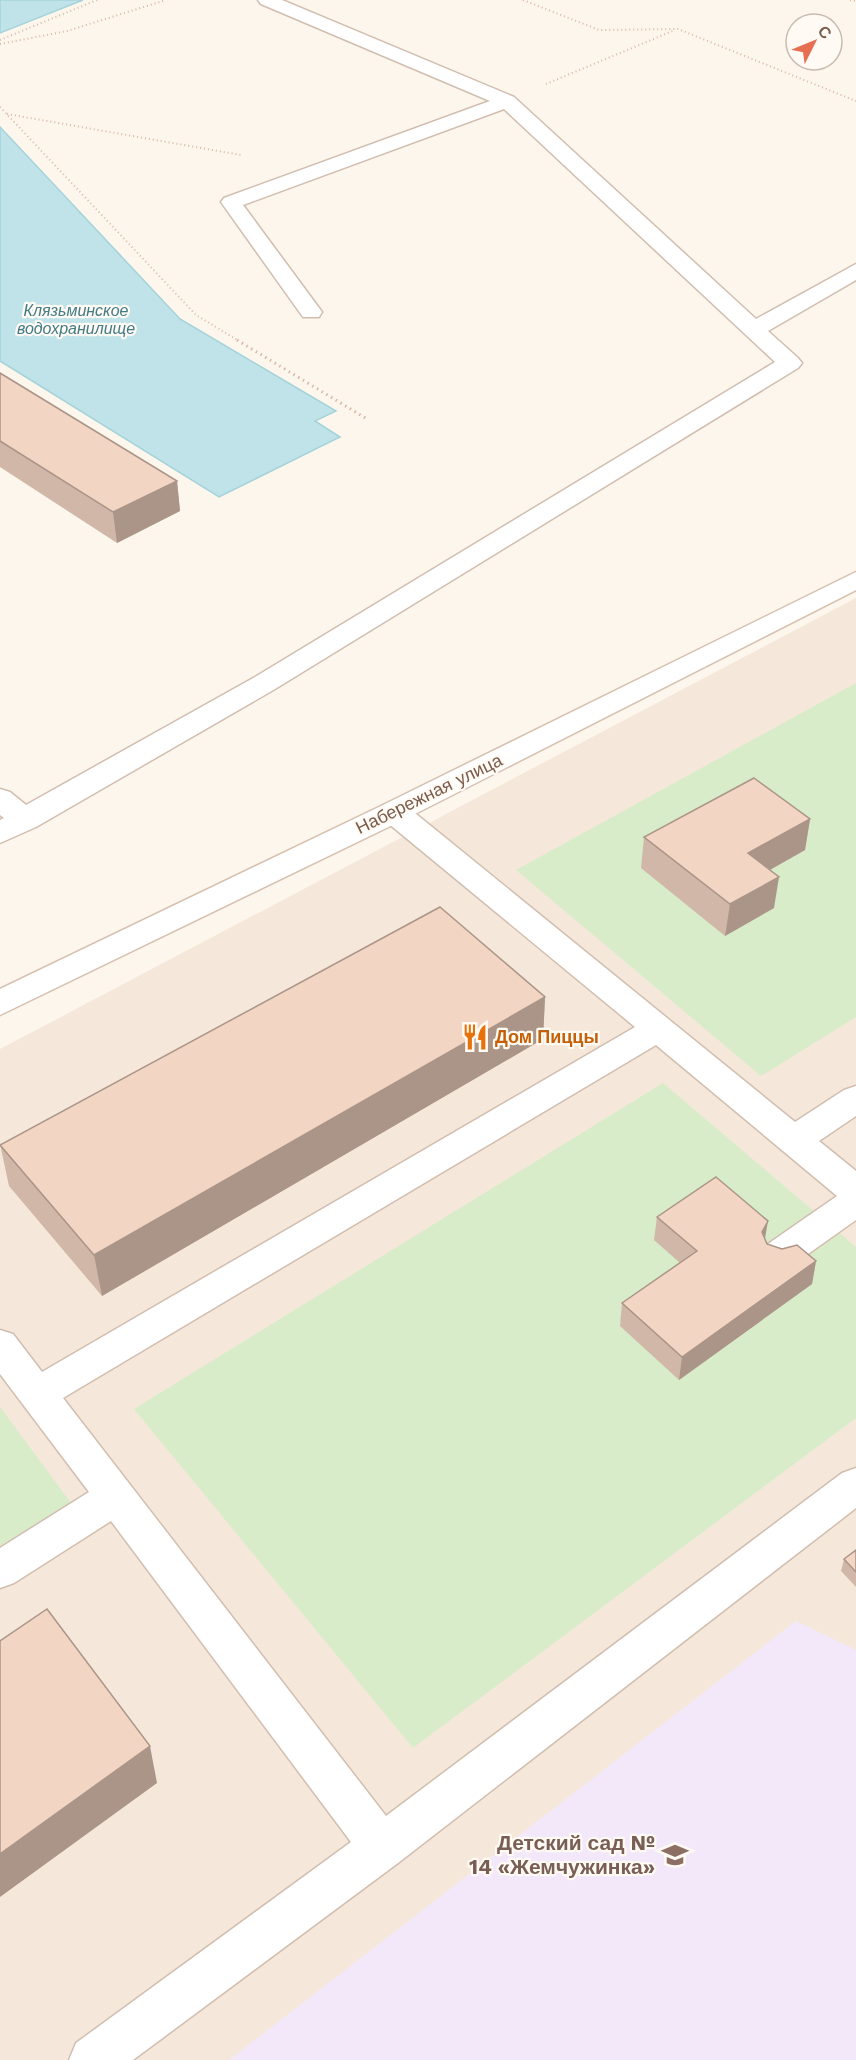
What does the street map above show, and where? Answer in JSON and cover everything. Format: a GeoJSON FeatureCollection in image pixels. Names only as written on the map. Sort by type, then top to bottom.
{"type":"FeatureCollection","features":[{"type":"Feature","properties":{"kind":"street"},"geometry":{"type":"LineString","coordinates":[[0,799],[12,826],[265,682],[790,363],[507,101],[267,0]]}},
{"type":"Feature","properties":{"kind":"street"},"geometry":{"type":"LineString","coordinates":[[311,312],[231,202],[507,101]]}},
{"type":"Feature","properties":{"kind":"street"},"geometry":{"type":"LineString","coordinates":[[753,330],[856,271]]}},
{"type":"Feature","properties":{"kind":"street","name":"Набережная улица"},"geometry":{"type":"LineString","coordinates":[[0,1003],[394,812],[853,585]]}},
{"type":"Feature","properties":{"kind":"street"},"geometry":{"type":"LineString","coordinates":[[394,812],[856,1191]]}},
{"type":"Feature","properties":{"kind":"street"},"geometry":{"type":"LineString","coordinates":[[37,1394],[658,1029]]}},
{"type":"Feature","properties":{"kind":"street"},"geometry":{"type":"LineString","coordinates":[[794,1140],[856,1099]]}},
{"type":"Feature","properties":{"kind":"street"},"geometry":{"type":"LineString","coordinates":[[778,1256],[856,1201]]}},
{"type":"Feature","properties":{"kind":"street"},"geometry":{"type":"LineString","coordinates":[[0,1345],[382,1847]]}},
{"type":"Feature","properties":{"kind":"street"},"geometry":{"type":"LineString","coordinates":[[93,2060],[382,1847],[856,1485]]}},
{"type":"Feature","properties":{"kind":"street"},"geometry":{"type":"LineString","coordinates":[[0,1570],[117,1496]]}},
{"type":"Feature","properties":{"kind":"path"},"geometry":{"type":"LineString","coordinates":[[0,42],[97,0]]}},
{"type":"Feature","properties":{"kind":"path"},"geometry":{"type":"LineString","coordinates":[[0,42],[67,31],[166,0]]}},
{"type":"Feature","properties":{"kind":"path"},"geometry":{"type":"LineString","coordinates":[[523,0],[599,30],[678,28],[856,101]]}},
{"type":"Feature","properties":{"kind":"path"},"geometry":{"type":"LineString","coordinates":[[850,0],[856,2]]}},
{"type":"Feature","properties":{"kind":"path"},"geometry":{"type":"LineString","coordinates":[[507,101],[678,28]]}},
{"type":"Feature","properties":{"kind":"path"},"geometry":{"type":"LineString","coordinates":[[0,107],[196,315],[367,419]]}},
{"type":"Feature","properties":{"kind":"path"},"geometry":{"type":"LineString","coordinates":[[6,114],[241,155]]}},
{"type":"Feature","properties":{"kind":"shaded area"},"geometry":{"type":"Polygon","coordinates":[[[856,598],[856,2060],[0,2060],[0,1049],[856,598]]]}},
{"type":"Feature","properties":{"kind":"shaded area","name":"Детский сад № 14 «Жемчужинка»"},"geometry":{"type":"Polygon","coordinates":[[[796,1621],[856,1650],[856,2060],[229,2060],[796,1621]]]}},
{"type":"Feature","properties":{"kind":"green space"},"geometry":{"type":"Polygon","coordinates":[[[856,683],[856,1017],[761,1076],[516,870],[856,683]]]}},
{"type":"Feature","properties":{"kind":"green space"},"geometry":{"type":"Polygon","coordinates":[[[663,1083],[856,1247],[856,1418],[413,1748],[134,1409],[663,1083]]]}},
{"type":"Feature","properties":{"kind":"green space"},"geometry":{"type":"Polygon","coordinates":[[[0,1407],[71,1503],[0,1546],[0,1407]]]}},
{"type":"Feature","properties":{"kind":"water"},"geometry":{"type":"Polygon","coordinates":[[[0,0],[83,0],[0,33],[0,0]]]}},
{"type":"Feature","properties":{"kind":"water","name":"Клязьминское водохранилище"},"geometry":{"type":"Polygon","coordinates":[[[0,127],[180,319],[336,411],[315,421],[340,437],[219,497],[0,361],[0,127]]]}},
{"type":"Feature","properties":{"kind":"building"},"geometry":{"type":"Polygon","coordinates":[[[0,373],[177,481],[113,512],[0,441],[0,373]]]}},
{"type":"Feature","properties":{"kind":"building"},"geometry":{"type":"Polygon","coordinates":[[[754,778],[810,819],[748,853],[779,877],[730,904],[644,837],[754,778]]]}},
{"type":"Feature","properties":{"kind":"building"},"geometry":{"type":"Polygon","coordinates":[[[440,907],[545,997],[94,1255],[0,1145],[440,907]]]}},
{"type":"Feature","properties":{"kind":"building"},"geometry":{"type":"Polygon","coordinates":[[[716,1177],[768,1221],[762,1232],[767,1244],[782,1249],[797,1245],[816,1261],[682,1357],[622,1303],[697,1251],[657,1217],[716,1177]]]}},
{"type":"Feature","properties":{"kind":"building"},"geometry":{"type":"Polygon","coordinates":[[[856,1550],[856,1572],[844,1559],[856,1550]]]}},
{"type":"Feature","properties":{"kind":"building"},"geometry":{"type":"Polygon","coordinates":[[[47,1609],[150,1746],[0,1854],[0,1641],[47,1609]]]}},
{"type":"Feature","properties":{"kind":"place","name":"Дом Пиццы"},"geometry":{"type":"Point","coordinates":[475,1037]}},
{"type":"Feature","properties":{"kind":"place","name":"Детский сад № 14 «Жемчужинка»"},"geometry":{"type":"Point","coordinates":[675,1855]}}]}
